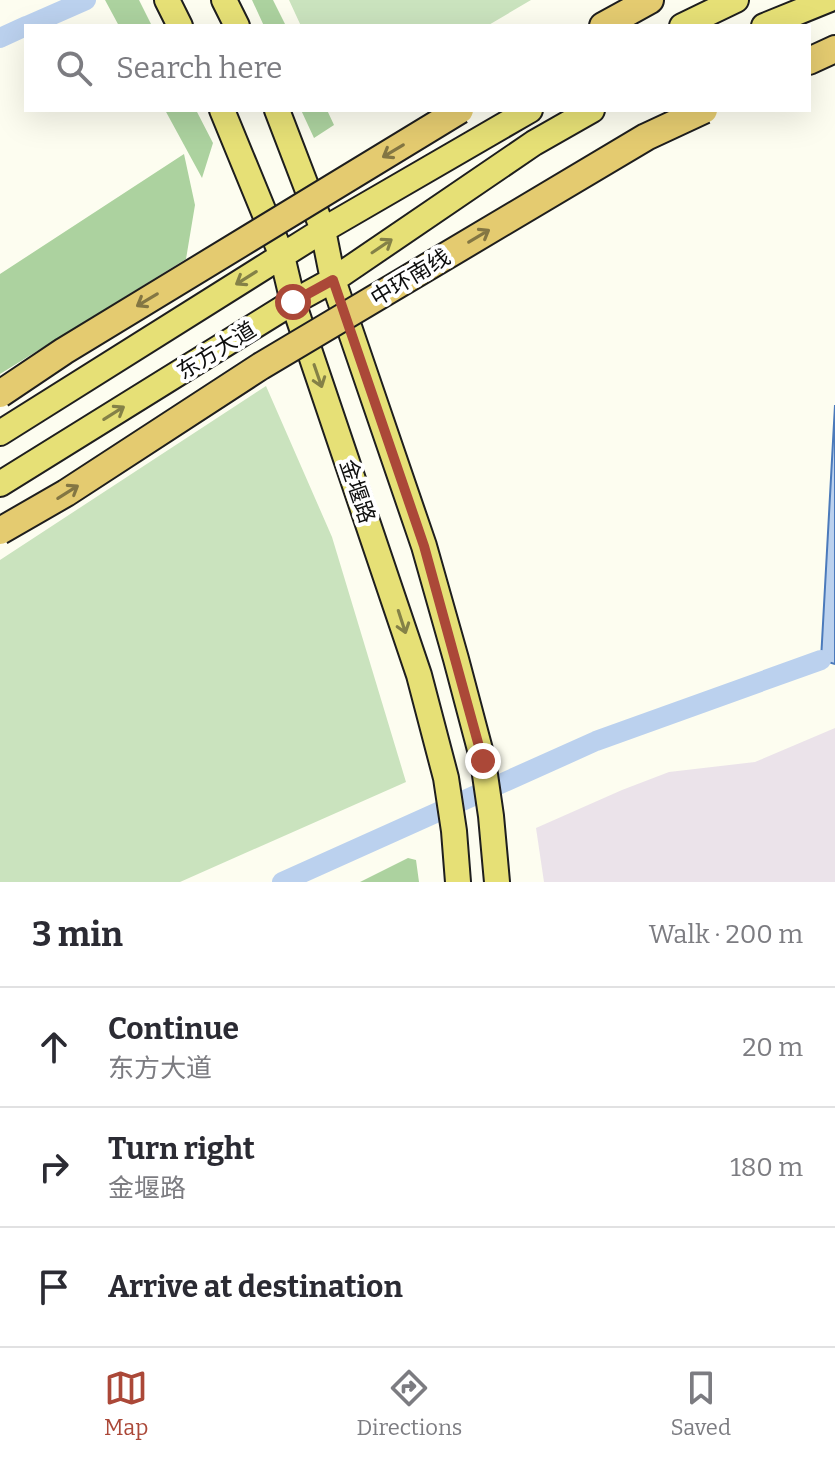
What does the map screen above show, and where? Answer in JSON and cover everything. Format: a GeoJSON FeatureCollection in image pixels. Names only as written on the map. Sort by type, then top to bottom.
{"type":"FeatureCollection","features":[{"type":"Feature","properties":{"kind":"highway"},"geometry":{"type":"LineString","coordinates":[[607,24],[650,0]]}},
{"type":"Feature","properties":{"kind":"highway"},"geometry":{"type":"LineString","coordinates":[[811,60],[835,49]]}},
{"type":"Feature","properties":{"kind":"highway"},"geometry":{"type":"LineString","coordinates":[[0,394],[78,342],[457,112]]}},
{"type":"Feature","properties":{"kind":"highway","name":"中环南线"},"geometry":{"type":"LineString","coordinates":[[0,531],[66,493],[261,366],[646,137],[700,112]]}},
{"type":"Feature","properties":{"kind":"main road"},"geometry":{"type":"LineString","coordinates":[[167,0],[179,24]]}},
{"type":"Feature","properties":{"kind":"main road"},"geometry":{"type":"LineString","coordinates":[[224,0],[236,24]]}},
{"type":"Feature","properties":{"kind":"main road"},"geometry":{"type":"LineString","coordinates":[[686,24],[736,0]]}},
{"type":"Feature","properties":{"kind":"main road"},"geometry":{"type":"LineString","coordinates":[[769,24],[826,1]]}},
{"type":"Feature","properties":{"kind":"main road","name":"金堰路"},"geometry":{"type":"LineString","coordinates":[[223,112],[282,256],[293,302],[419,675],[446,778],[458,882]]}},
{"type":"Feature","properties":{"kind":"main road","name":"金堰路"},"geometry":{"type":"LineString","coordinates":[[278,112],[323,230],[333,280],[424,546],[483,761],[497,882]]}},
{"type":"Feature","properties":{"kind":"main road","name":"东方大道"},"geometry":{"type":"LineString","coordinates":[[0,433],[323,230],[527,112]]}},
{"type":"Feature","properties":{"kind":"main road","name":"东方大道"},"geometry":{"type":"LineString","coordinates":[[0,484],[333,280],[534,143],[588,112]]}},
{"type":"Feature","properties":{"kind":"shaded area"},"geometry":{"type":"Polygon","coordinates":[[[835,728],[835,882],[544,882],[536,828],[669,772],[755,762],[835,728]]]}},
{"type":"Feature","properties":{"kind":"green space"},"geometry":{"type":"Polygon","coordinates":[[[105,0],[139,0],[151,24],[118,24],[105,0]]]}},
{"type":"Feature","properties":{"kind":"green space"},"geometry":{"type":"Polygon","coordinates":[[[252,0],[273,0],[285,24],[263,24],[252,0]]]}},
{"type":"Feature","properties":{"kind":"green space"},"geometry":{"type":"Polygon","coordinates":[[[289,0],[531,0],[490,24],[300,24],[289,0]]]}},
{"type":"Feature","properties":{"kind":"green space"},"geometry":{"type":"Polygon","coordinates":[[[166,112],[197,112],[213,143],[202,178],[166,112]]]}},
{"type":"Feature","properties":{"kind":"green space"},"geometry":{"type":"Polygon","coordinates":[[[302,112],[328,112],[334,125],[314,138],[302,112]]]}},
{"type":"Feature","properties":{"kind":"green space"},"geometry":{"type":"Polygon","coordinates":[[[184,154],[195,205],[186,259],[0,374],[0,274],[184,154]]]}},
{"type":"Feature","properties":{"kind":"green space"},"geometry":{"type":"Polygon","coordinates":[[[266,386],[332,537],[406,782],[180,882],[0,882],[0,560],[266,386]]]}},
{"type":"Feature","properties":{"kind":"green space"},"geometry":{"type":"Polygon","coordinates":[[[408,858],[416,860],[419,882],[360,882],[408,858]]]}},
{"type":"Feature","properties":{"kind":"water"},"geometry":{"type":"Polygon","coordinates":[[[835,405],[835,664],[821,660],[835,405]]]}},
{"type":"Feature","properties":{"kind":"waterway"},"geometry":{"type":"LineString","coordinates":[[32,24],[86,0]]}},
{"type":"Feature","properties":{"kind":"waterway"},"geometry":{"type":"LineString","coordinates":[[0,38],[24,27]]}},
{"type":"Feature","properties":{"kind":"waterway"},"geometry":{"type":"LineString","coordinates":[[282,882],[596,741],[821,660]]}},
{"type":"Feature","properties":{"kind":"route"},"geometry":{"type":"LineString","coordinates":[[293,302],[333,280],[424,546],[483,761]]}}]}
